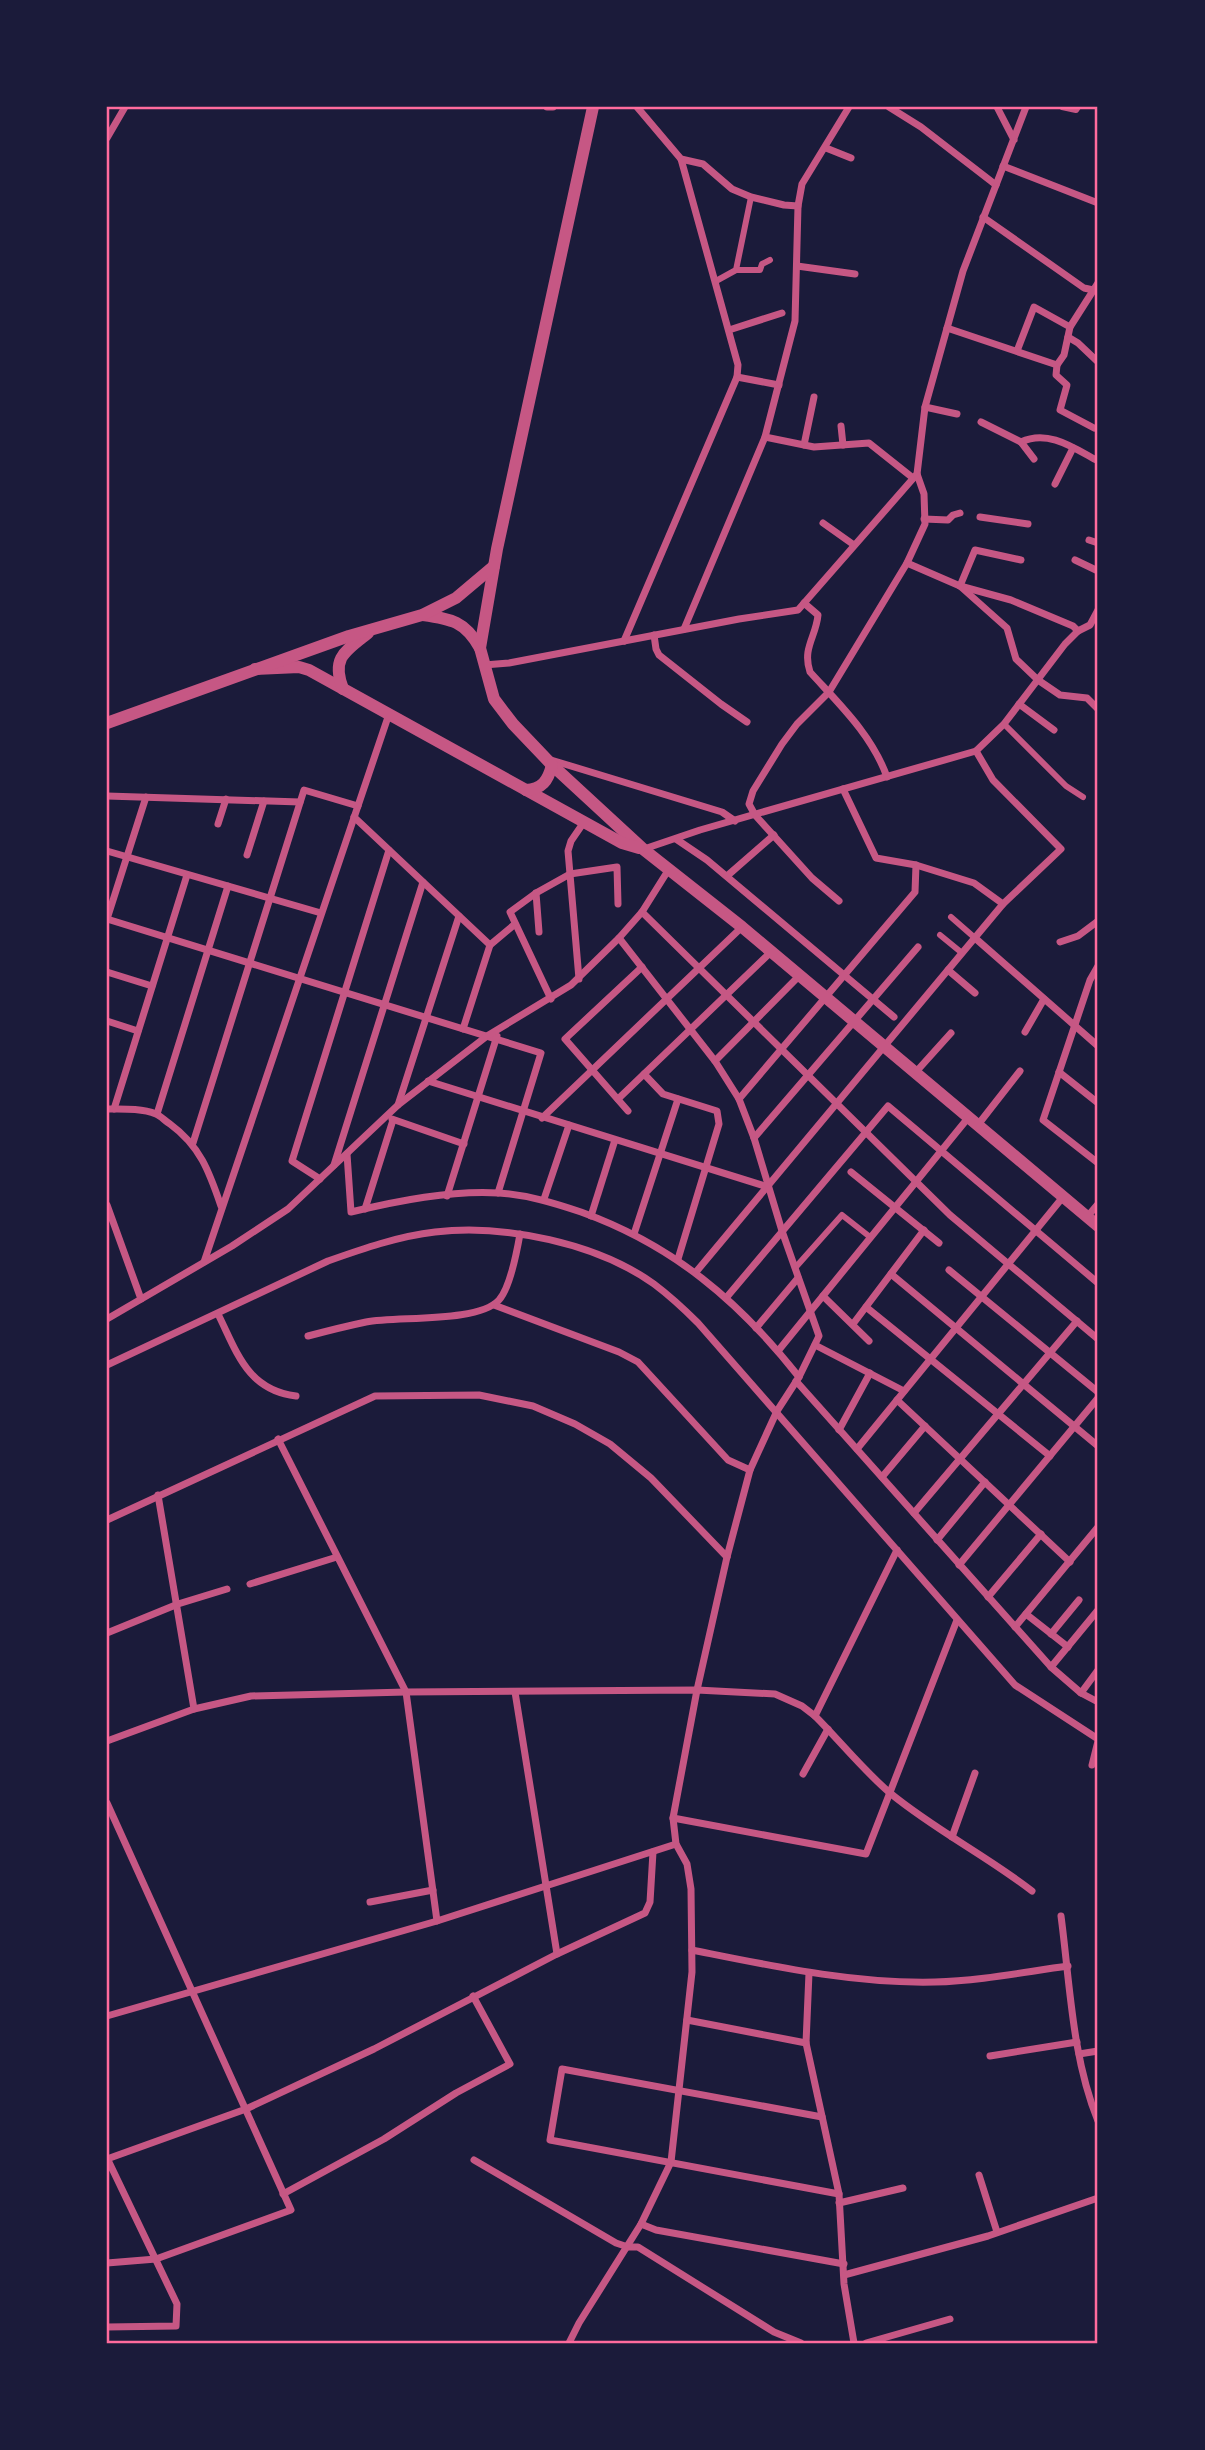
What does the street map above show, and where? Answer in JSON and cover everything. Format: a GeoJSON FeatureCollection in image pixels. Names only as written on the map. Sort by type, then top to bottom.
{"type":"FeatureCollection","features":[{"type":"Feature","properties":{"kind":"street"},"geometry":{"type":"LineString","coordinates":[[107,138],[125,107]]}},
{"type":"Feature","properties":{"kind":"street"},"geometry":{"type":"LineString","coordinates":[[547,107],[553,107]]}},
{"type":"Feature","properties":{"kind":"street"},"geometry":{"type":"LineString","coordinates":[[593,107],[494,566],[480,648],[494,698],[513,724],[550,762],[643,849],[686,881],[1098,1226]]}},
{"type":"Feature","properties":{"kind":"street"},"geometry":{"type":"LineString","coordinates":[[624,641],[737,377],[738,365],[681,159],[636,107]]}},
{"type":"Feature","properties":{"kind":"street"},"geometry":{"type":"LineString","coordinates":[[684,629],[765,437],[772,412],[795,321],[798,205],[802,184],[849,107]]}},
{"type":"Feature","properties":{"kind":"street"},"geometry":{"type":"LineString","coordinates":[[997,107],[1014,140]]}},
{"type":"Feature","properties":{"kind":"street"},"geometry":{"type":"LineString","coordinates":[[1062,107],[1076,110],[1078,107]]}},
{"type":"Feature","properties":{"kind":"street"},"geometry":{"type":"LineString","coordinates":[[894,108],[996,185]]}},
{"type":"Feature","properties":{"kind":"street"},"geometry":{"type":"LineString","coordinates":[[484,665],[509,663],[798,610],[915,476],[925,407],[962,271],[1026,109]]}},
{"type":"Feature","properties":{"kind":"street"},"geometry":{"type":"LineString","coordinates":[[826,148],[850,158]]}},
{"type":"Feature","properties":{"kind":"street"},"geometry":{"type":"LineString","coordinates":[[681,159],[703,164],[732,189],[751,197],[784,205],[798,205]]}},
{"type":"Feature","properties":{"kind":"street"},"geometry":{"type":"LineString","coordinates":[[1003,166],[1098,203]]}},
{"type":"Feature","properties":{"kind":"street"},"geometry":{"type":"LineString","coordinates":[[736,270],[751,197]]}},
{"type":"Feature","properties":{"kind":"street"},"geometry":{"type":"LineString","coordinates":[[983,217],[1084,288],[1097,288]]}},
{"type":"Feature","properties":{"kind":"street"},"geometry":{"type":"LineString","coordinates":[[716,281],[736,270],[760,270],[762,264],[770,260]]}},
{"type":"Feature","properties":{"kind":"street"},"geometry":{"type":"LineString","coordinates":[[797,266],[855,274]]}},
{"type":"Feature","properties":{"kind":"street"},"geometry":{"type":"LineString","coordinates":[[1094,428],[1060,410],[1067,385],[1056,375],[1070,327],[1097,288]]}},
{"type":"Feature","properties":{"kind":"street"},"geometry":{"type":"LineString","coordinates":[[1017,351],[1034,307],[1070,327]]}},
{"type":"Feature","properties":{"kind":"street"},"geometry":{"type":"LineString","coordinates":[[729,330],[782,313]]}},
{"type":"Feature","properties":{"kind":"street"},"geometry":{"type":"LineString","coordinates":[[947,328],[1057,365]]}},
{"type":"Feature","properties":{"kind":"street"},"geometry":{"type":"LineString","coordinates":[[1068,337],[1098,362]]}},
{"type":"Feature","properties":{"kind":"street"},"geometry":{"type":"LineString","coordinates":[[737,377],[779,385]]}},
{"type":"Feature","properties":{"kind":"street"},"geometry":{"type":"LineString","coordinates":[[804,445],[814,397]]}},
{"type":"Feature","properties":{"kind":"street"},"geometry":{"type":"LineString","coordinates":[[925,407],[957,414]]}},
{"type":"Feature","properties":{"kind":"street"},"geometry":{"type":"LineString","coordinates":[[981,422],[1021,442],[1034,459]]}},
{"type":"Feature","properties":{"kind":"street"},"geometry":{"type":"LineString","coordinates":[[841,426],[843,445]]}},
{"type":"Feature","properties":{"kind":"street"},"geometry":{"type":"LineString","coordinates":[[1021,442],[1032,436],[1045,436],[1098,461]]}},
{"type":"Feature","properties":{"kind":"street"},"geometry":{"type":"LineString","coordinates":[[765,437],[814,447],[869,443],[915,476],[924,494],[925,524],[907,564],[829,692],[797,724],[782,744],[752,792],[749,804],[755,815],[812,878],[839,901]]}},
{"type":"Feature","properties":{"kind":"street"},"geometry":{"type":"LineString","coordinates":[[1055,484],[1073,448]]}},
{"type":"Feature","properties":{"kind":"street"},"geometry":{"type":"LineString","coordinates":[[924,519],[948,520],[960,513]]}},
{"type":"Feature","properties":{"kind":"street"},"geometry":{"type":"LineString","coordinates":[[980,517],[1028,524]]}},
{"type":"Feature","properties":{"kind":"street"},"geometry":{"type":"LineString","coordinates":[[822,523],[854,545]]}},
{"type":"Feature","properties":{"kind":"street"},"geometry":{"type":"LineString","coordinates":[[1089,540],[1098,543]]}},
{"type":"Feature","properties":{"kind":"street"},"geometry":{"type":"LineString","coordinates":[[960,586],[975,550],[1021,560]]}},
{"type":"Feature","properties":{"kind":"street"},"geometry":{"type":"LineString","coordinates":[[1075,560],[1098,570]]}},
{"type":"Feature","properties":{"kind":"street"},"geometry":{"type":"LineString","coordinates":[[907,564],[960,586],[1011,600],[1073,626],[1077,631]]}},
{"type":"Feature","properties":{"kind":"street"},"geometry":{"type":"LineString","coordinates":[[107,723],[349,636],[422,615],[456,598],[494,566]]}},
{"type":"Feature","properties":{"kind":"street"},"geometry":{"type":"LineString","coordinates":[[960,586],[1007,628],[1016,659],[1038,680],[1060,695],[1087,698],[1098,709]]}},
{"type":"Feature","properties":{"kind":"street"},"geometry":{"type":"LineString","coordinates":[[804,603],[818,615],[807,650],[810,672],[854,720],[879,755],[887,778]]}},
{"type":"Feature","properties":{"kind":"street"},"geometry":{"type":"LineString","coordinates":[[254,670],[299,667],[309,670],[622,844],[643,849],[976,751],[1004,724],[1065,644],[1077,631],[1090,625],[1098,610]]}},
{"type":"Feature","properties":{"kind":"street"},"geometry":{"type":"LineString","coordinates":[[422,615],[445,618],[461,624],[480,648]]}},
{"type":"Feature","properties":{"kind":"street"},"geometry":{"type":"LineString","coordinates":[[343,689],[337,667],[340,658],[374,629]]}},
{"type":"Feature","properties":{"kind":"street"},"geometry":{"type":"LineString","coordinates":[[654,635],[659,654],[747,722]]}},
{"type":"Feature","properties":{"kind":"street"},"geometry":{"type":"LineString","coordinates":[[1019,704],[1054,730]]}},
{"type":"Feature","properties":{"kind":"street"},"geometry":{"type":"LineString","coordinates":[[203,1263],[389,714]]}},
{"type":"Feature","properties":{"kind":"street"},"geometry":{"type":"LineString","coordinates":[[1004,724],[1066,786],[1083,797]]}},
{"type":"Feature","properties":{"kind":"street"},"geometry":{"type":"LineString","coordinates":[[696,1272],[1003,904],[1061,849],[993,779],[976,751]]}},
{"type":"Feature","properties":{"kind":"street"},"geometry":{"type":"LineString","coordinates":[[526,790],[536,789],[544,784],[550,762]]}},
{"type":"Feature","properties":{"kind":"street"},"geometry":{"type":"LineString","coordinates":[[550,762],[722,812],[735,821]]}},
{"type":"Feature","properties":{"kind":"street"},"geometry":{"type":"LineString","coordinates":[[843,789],[876,858],[916,865],[974,883],[1003,904]]}},
{"type":"Feature","properties":{"kind":"street"},"geometry":{"type":"LineString","coordinates":[[193,1143],[304,790],[358,806]]}},
{"type":"Feature","properties":{"kind":"street"},"geometry":{"type":"LineString","coordinates":[[107,796],[300,802]]}},
{"type":"Feature","properties":{"kind":"street"},"geometry":{"type":"LineString","coordinates":[[146,797],[107,919],[541,1053],[498,1193]]}},
{"type":"Feature","properties":{"kind":"street"},"geometry":{"type":"LineString","coordinates":[[218,824],[226,799]]}},
{"type":"Feature","properties":{"kind":"street"},"geometry":{"type":"LineString","coordinates":[[247,855],[264,801]]}},
{"type":"Feature","properties":{"kind":"street"},"geometry":{"type":"LineString","coordinates":[[354,817],[490,945]]}},
{"type":"Feature","properties":{"kind":"street"},"geometry":{"type":"LineString","coordinates":[[579,979],[568,851],[571,841],[584,822]]}},
{"type":"Feature","properties":{"kind":"street"},"geometry":{"type":"LineString","coordinates":[[727,876],[774,835]]}},
{"type":"Feature","properties":{"kind":"street"},"geometry":{"type":"LineString","coordinates":[[676,839],[708,860],[894,1017]]}},
{"type":"Feature","properties":{"kind":"street"},"geometry":{"type":"LineString","coordinates":[[320,1178],[292,1161],[388,850]]}},
{"type":"Feature","properties":{"kind":"street"},"geometry":{"type":"LineString","coordinates":[[107,851],[321,914]]}},
{"type":"Feature","properties":{"kind":"street"},"geometry":{"type":"LineString","coordinates":[[739,1100],[915,892],[916,865]]}},
{"type":"Feature","properties":{"kind":"street"},"geometry":{"type":"LineString","coordinates":[[551,999],[510,912],[536,893],[570,874],[617,867],[618,904]]}},
{"type":"Feature","properties":{"kind":"street"},"geometry":{"type":"LineString","coordinates":[[398,1105],[487,1036],[551,999],[579,979],[613,945],[622,941],[669,869]]}},
{"type":"Feature","properties":{"kind":"street"},"geometry":{"type":"LineString","coordinates":[[187,874],[138,1031],[110,1109],[157,1114],[193,1143],[211,1177],[221,1206]]}},
{"type":"Feature","properties":{"kind":"street"},"geometry":{"type":"LineString","coordinates":[[334,1166],[423,882]]}},
{"type":"Feature","properties":{"kind":"street"},"geometry":{"type":"LineString","coordinates":[[157,1114],[228,886]]}},
{"type":"Feature","properties":{"kind":"street"},"geometry":{"type":"LineString","coordinates":[[536,893],[539,932]]}},
{"type":"Feature","properties":{"kind":"street"},"geometry":{"type":"LineString","coordinates":[[642,912],[950,1215],[1098,1339]]}},
{"type":"Feature","properties":{"kind":"street"},"geometry":{"type":"LineString","coordinates":[[365,1209],[390,1118],[398,1105],[459,916]]}},
{"type":"Feature","properties":{"kind":"street"},"geometry":{"type":"LineString","coordinates":[[951,917],[1098,1046]]}},
{"type":"Feature","properties":{"kind":"street"},"geometry":{"type":"LineString","coordinates":[[1060,942],[1077,936],[1098,922]]}},
{"type":"Feature","properties":{"kind":"street"},"geometry":{"type":"LineString","coordinates":[[463,1029],[490,945],[515,923]]}},
{"type":"Feature","properties":{"kind":"street"},"geometry":{"type":"LineString","coordinates":[[542,1118],[741,927]]}},
{"type":"Feature","properties":{"kind":"street"},"geometry":{"type":"LineString","coordinates":[[940,935],[962,953]]}},
{"type":"Feature","properties":{"kind":"street"},"geometry":{"type":"LineString","coordinates":[[569,2343],[628,2248],[671,2162],[692,1972],[691,1889],[687,1864],[676,1844],[673,1818],[696,1690],[750,1471],[777,1411],[819,1336],[739,1100],[715,1061],[622,941]]}},
{"type":"Feature","properties":{"kind":"street"},"geometry":{"type":"LineString","coordinates":[[754,1138],[918,947]]}},
{"type":"Feature","properties":{"kind":"street"},"geometry":{"type":"LineString","coordinates":[[618,1099],[771,952]]}},
{"type":"Feature","properties":{"kind":"street"},"geometry":{"type":"LineString","coordinates":[[1098,966],[1090,980],[1044,1120],[1098,1163]]}},
{"type":"Feature","properties":{"kind":"street"},"geometry":{"type":"LineString","coordinates":[[628,1111],[565,1039],[642,967]]}},
{"type":"Feature","properties":{"kind":"street"},"geometry":{"type":"LineString","coordinates":[[948,970],[975,993]]}},
{"type":"Feature","properties":{"kind":"street"},"geometry":{"type":"LineString","coordinates":[[107,972],[152,986]]}},
{"type":"Feature","properties":{"kind":"street"},"geometry":{"type":"LineString","coordinates":[[715,1061],[799,976]]}},
{"type":"Feature","properties":{"kind":"street"},"geometry":{"type":"LineString","coordinates":[[1090,980],[1098,986]]}},
{"type":"Feature","properties":{"kind":"street"},"geometry":{"type":"LineString","coordinates":[[1025,1032],[1044,999]]}},
{"type":"Feature","properties":{"kind":"street"},"geometry":{"type":"LineString","coordinates":[[107,1021],[138,1031]]}},
{"type":"Feature","properties":{"kind":"street"},"geometry":{"type":"LineString","coordinates":[[447,1196],[499,1030]]}},
{"type":"Feature","properties":{"kind":"street"},"geometry":{"type":"LineString","coordinates":[[915,1074],[951,1033]]}},
{"type":"Feature","properties":{"kind":"street"},"geometry":{"type":"LineString","coordinates":[[778,1351],[941,1151],[973,1122],[1020,1071]]}},
{"type":"Feature","properties":{"kind":"street"},"geometry":{"type":"LineString","coordinates":[[1059,1072],[1098,1103]]}},
{"type":"Feature","properties":{"kind":"street"},"geometry":{"type":"LineString","coordinates":[[644,1074],[663,1094],[717,1111],[719,1124],[678,1259]]}},
{"type":"Feature","properties":{"kind":"street"},"geometry":{"type":"LineString","coordinates":[[428,1082],[768,1187]]}},
{"type":"Feature","properties":{"kind":"street"},"geometry":{"type":"LineString","coordinates":[[634,1234],[678,1099]]}},
{"type":"Feature","properties":{"kind":"street"},"geometry":{"type":"LineString","coordinates":[[726,1298],[888,1106],[1098,1283]]}},
{"type":"Feature","properties":{"kind":"street"},"geometry":{"type":"LineString","coordinates":[[390,1118],[464,1144]]}},
{"type":"Feature","properties":{"kind":"street"},"geometry":{"type":"LineString","coordinates":[[107,1319],[288,1209],[390,1118]]}},
{"type":"Feature","properties":{"kind":"street"},"geometry":{"type":"LineString","coordinates":[[544,1199],[569,1125]]}},
{"type":"Feature","properties":{"kind":"street"},"geometry":{"type":"LineString","coordinates":[[591,1216],[615,1140]]}},
{"type":"Feature","properties":{"kind":"street"},"geometry":{"type":"LineString","coordinates":[[347,1154],[351,1212],[390,1203],[447,1196],[498,1193],[544,1199],[634,1234],[696,1272],[778,1351],[839,1430],[1051,1668],[1081,1693],[1098,1702]]}},
{"type":"Feature","properties":{"kind":"street"},"geometry":{"type":"LineString","coordinates":[[851,1172],[939,1243]]}},
{"type":"Feature","properties":{"kind":"street"},"geometry":{"type":"LineString","coordinates":[[857,1450],[1063,1197]]}},
{"type":"Feature","properties":{"kind":"street"},"geometry":{"type":"LineString","coordinates":[[1087,1217],[1098,1204]]}},
{"type":"Feature","properties":{"kind":"street"},"geometry":{"type":"LineString","coordinates":[[107,1205],[141,1299]]}},
{"type":"Feature","properties":{"kind":"street"},"geometry":{"type":"LineString","coordinates":[[795,1268],[842,1215],[870,1237]]}},
{"type":"Feature","properties":{"kind":"street"},"geometry":{"type":"LineString","coordinates":[[853,1324],[924,1230]]}},
{"type":"Feature","properties":{"kind":"street"},"geometry":{"type":"LineString","coordinates":[[107,1365],[328,1261],[365,1247],[435,1232],[476,1231],[520,1234],[578,1247],[631,1270],[654,1284],[698,1323],[1015,1685],[1098,1740],[1092,1765]]}},
{"type":"Feature","properties":{"kind":"street"},"geometry":{"type":"LineString","coordinates":[[308,1336],[367,1322],[405,1317],[465,1315],[494,1305],[501,1298],[520,1234]]}},
{"type":"Feature","properties":{"kind":"street"},"geometry":{"type":"LineString","coordinates":[[949,1270],[1098,1392]]}},
{"type":"Feature","properties":{"kind":"street"},"geometry":{"type":"LineString","coordinates":[[891,1274],[1098,1446]]}},
{"type":"Feature","properties":{"kind":"street"},"geometry":{"type":"LineString","coordinates":[[756,1328],[798,1278]]}},
{"type":"Feature","properties":{"kind":"street"},"geometry":{"type":"LineString","coordinates":[[823,1296],[869,1340]]}},
{"type":"Feature","properties":{"kind":"street"},"geometry":{"type":"LineString","coordinates":[[494,1305],[619,1352],[638,1362],[728,1461],[750,1471]]}},
{"type":"Feature","properties":{"kind":"street"},"geometry":{"type":"LineString","coordinates":[[866,1307],[1050,1457]]}},
{"type":"Feature","properties":{"kind":"street"},"geometry":{"type":"LineString","coordinates":[[218,1314],[247,1372],[257,1382],[296,1396]]}},
{"type":"Feature","properties":{"kind":"street"},"geometry":{"type":"LineString","coordinates":[[914,1513],[1077,1321]]}},
{"type":"Feature","properties":{"kind":"street"},"geometry":{"type":"LineString","coordinates":[[816,1345],[904,1391]]}},
{"type":"Feature","properties":{"kind":"street"},"geometry":{"type":"LineString","coordinates":[[839,1430],[870,1373]]}},
{"type":"Feature","properties":{"kind":"street"},"geometry":{"type":"LineString","coordinates":[[107,1520],[375,1396],[479,1395],[533,1406],[575,1424],[610,1444],[651,1478],[727,1557]]}},
{"type":"Feature","properties":{"kind":"street"},"geometry":{"type":"LineString","coordinates":[[959,1565],[1098,1398]]}},
{"type":"Feature","properties":{"kind":"street"},"geometry":{"type":"LineString","coordinates":[[897,1400],[1070,1562]]}},
{"type":"Feature","properties":{"kind":"street"},"geometry":{"type":"LineString","coordinates":[[881,1477],[925,1426]]}},
{"type":"Feature","properties":{"kind":"street"},"geometry":{"type":"LineString","coordinates":[[278,1439],[406,1692],[437,1922]]}},
{"type":"Feature","properties":{"kind":"street"},"geometry":{"type":"LineString","coordinates":[[937,1540],[985,1482]]}},
{"type":"Feature","properties":{"kind":"street"},"geometry":{"type":"LineString","coordinates":[[158,1495],[194,1709]]}},
{"type":"Feature","properties":{"kind":"street"},"geometry":{"type":"LineString","coordinates":[[1015,1628],[1098,1527]]}},
{"type":"Feature","properties":{"kind":"street"},"geometry":{"type":"LineString","coordinates":[[988,1597],[1041,1534]]}},
{"type":"Feature","properties":{"kind":"street"},"geometry":{"type":"LineString","coordinates":[[815,1716],[897,1550]]}},
{"type":"Feature","properties":{"kind":"street"},"geometry":{"type":"LineString","coordinates":[[250,1584],[337,1556]]}},
{"type":"Feature","properties":{"kind":"street"},"geometry":{"type":"LineString","coordinates":[[107,1633],[178,1604],[228,1589]]}},
{"type":"Feature","properties":{"kind":"street"},"geometry":{"type":"LineString","coordinates":[[1051,1634],[1079,1600]]}},
{"type":"Feature","properties":{"kind":"street"},"geometry":{"type":"LineString","coordinates":[[1051,1668],[1098,1610]]}},
{"type":"Feature","properties":{"kind":"street"},"geometry":{"type":"LineString","coordinates":[[1026,1614],[1068,1647]]}},
{"type":"Feature","properties":{"kind":"street"},"geometry":{"type":"LineString","coordinates":[[673,1818],[866,1854],[957,1620]]}},
{"type":"Feature","properties":{"kind":"street"},"geometry":{"type":"LineString","coordinates":[[1081,1693],[1098,1670]]}},
{"type":"Feature","properties":{"kind":"street"},"geometry":{"type":"LineString","coordinates":[[107,1741],[194,1709],[251,1696],[696,1690],[775,1694],[802,1706],[815,1716],[890,1793],[952,1837],[1007,1871],[1032,1891]]}},
{"type":"Feature","properties":{"kind":"street"},"geometry":{"type":"LineString","coordinates":[[515,1692],[557,1954]]}},
{"type":"Feature","properties":{"kind":"street"},"geometry":{"type":"LineString","coordinates":[[803,1774],[828,1729]]}},
{"type":"Feature","properties":{"kind":"street"},"geometry":{"type":"LineString","coordinates":[[952,1837],[975,1773]]}},
{"type":"Feature","properties":{"kind":"street"},"geometry":{"type":"LineString","coordinates":[[107,1802],[291,2210],[156,2259],[107,2263]]}},
{"type":"Feature","properties":{"kind":"street"},"geometry":{"type":"LineString","coordinates":[[107,2016],[437,1922],[676,1844]]}},
{"type":"Feature","properties":{"kind":"street"},"geometry":{"type":"LineString","coordinates":[[107,2327],[176,2326],[177,2304],[107,2159],[246,2109],[374,2049],[473,1996],[645,1913],[650,1902],[653,1852]]}},
{"type":"Feature","properties":{"kind":"street"},"geometry":{"type":"LineString","coordinates":[[370,1902],[433,1890]]}},
{"type":"Feature","properties":{"kind":"street"},"geometry":{"type":"LineString","coordinates":[[1061,1916],[1079,2054],[1098,2121]]}},
{"type":"Feature","properties":{"kind":"street"},"geometry":{"type":"LineString","coordinates":[[692,1950],[809,1973],[937,1982],[1068,1966]]}},
{"type":"Feature","properties":{"kind":"street"},"geometry":{"type":"LineString","coordinates":[[809,1973],[806,2043],[839,2194],[844,2275],[854,2343]]}},
{"type":"Feature","properties":{"kind":"street"},"geometry":{"type":"LineString","coordinates":[[283,2193],[384,2139],[456,2093],[510,2064],[473,1996]]}},
{"type":"Feature","properties":{"kind":"street"},"geometry":{"type":"LineString","coordinates":[[687,2020],[806,2043]]}},
{"type":"Feature","properties":{"kind":"street"},"geometry":{"type":"LineString","coordinates":[[990,2056],[1077,2042]]}},
{"type":"Feature","properties":{"kind":"street"},"geometry":{"type":"LineString","coordinates":[[1079,2054],[1098,2051]]}},
{"type":"Feature","properties":{"kind":"street"},"geometry":{"type":"LineString","coordinates":[[822,2117],[562,2069],[550,2140],[839,2194]]}},
{"type":"Feature","properties":{"kind":"street"},"geometry":{"type":"LineString","coordinates":[[474,2160],[616,2244],[628,2248],[639,2247],[774,2332],[801,2343]]}},
{"type":"Feature","properties":{"kind":"street"},"geometry":{"type":"LineString","coordinates":[[979,2175],[997,2232]]}},
{"type":"Feature","properties":{"kind":"street"},"geometry":{"type":"LineString","coordinates":[[839,2203],[903,2188]]}},
{"type":"Feature","properties":{"kind":"street"},"geometry":{"type":"LineString","coordinates":[[844,2275],[997,2232],[1098,2199]]}},
{"type":"Feature","properties":{"kind":"street"},"geometry":{"type":"LineString","coordinates":[[641,2224],[656,2230],[845,2264]]}},
{"type":"Feature","properties":{"kind":"street"},"geometry":{"type":"LineString","coordinates":[[866,2343],[950,2319]]}}]}
